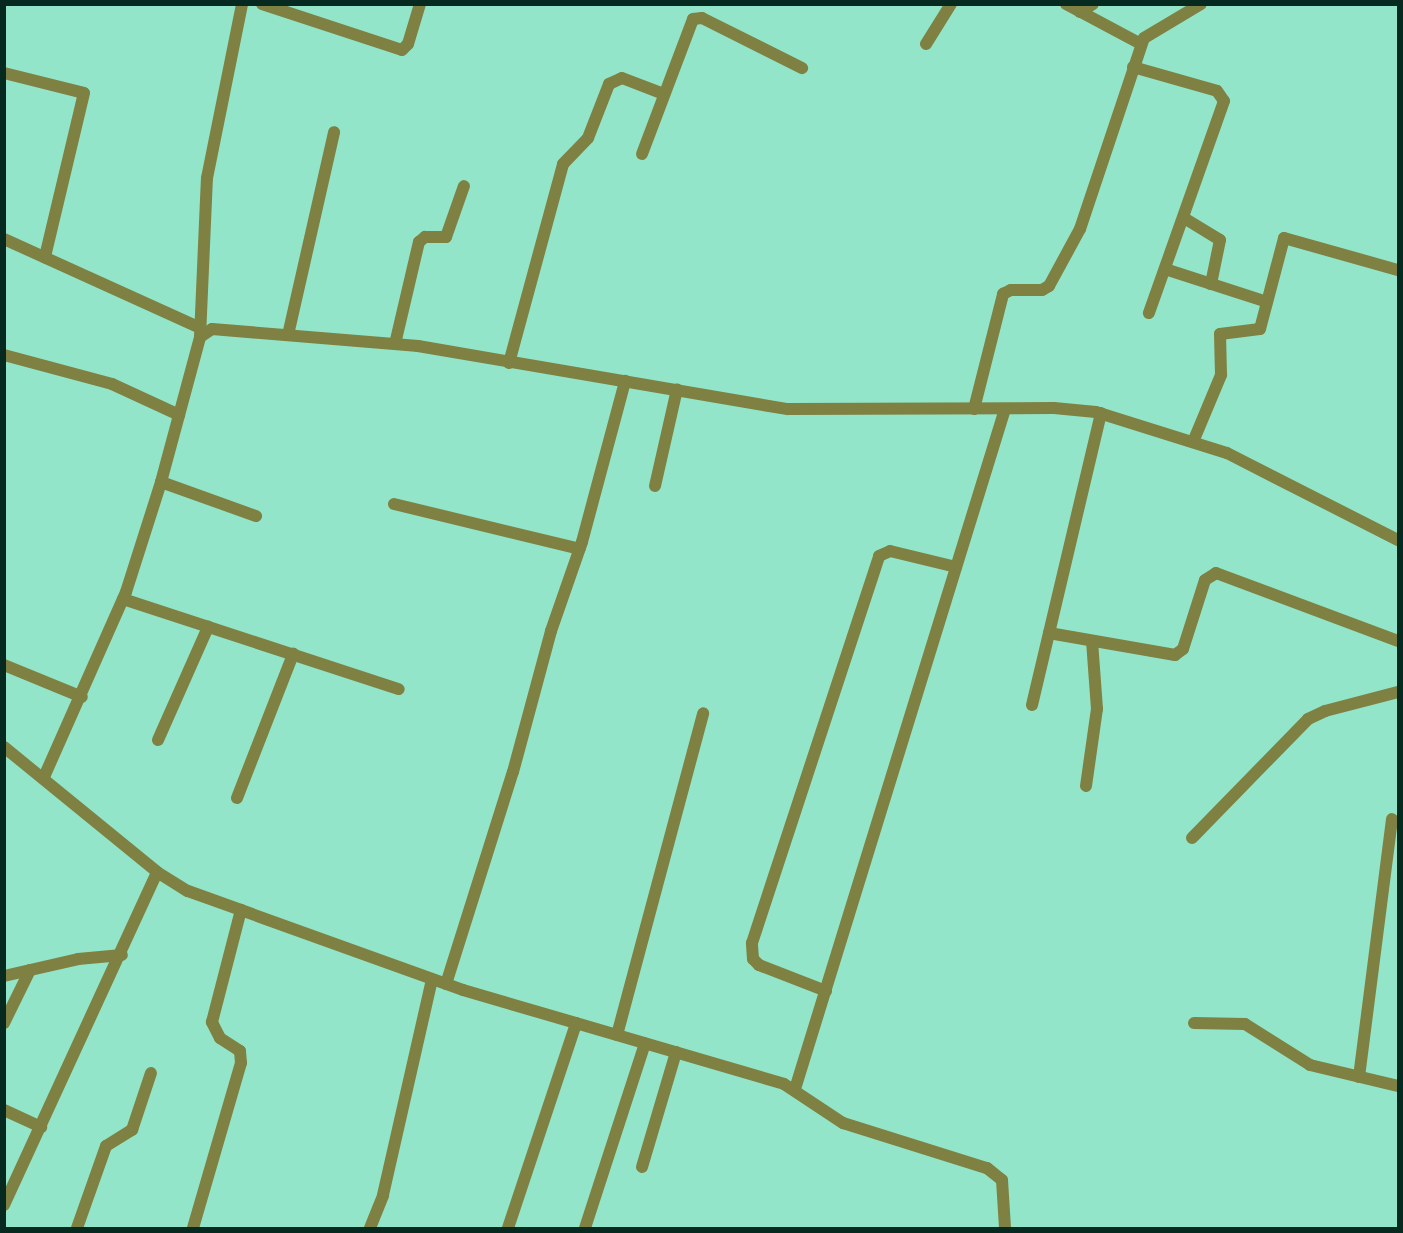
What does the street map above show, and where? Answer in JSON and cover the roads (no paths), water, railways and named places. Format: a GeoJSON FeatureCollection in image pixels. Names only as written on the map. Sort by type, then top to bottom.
{"type":"FeatureCollection","features":[{"type":"Feature","properties":{"kind":"street"},"geometry":{"type":"LineString","coordinates":[[44,777],[123,599],[161,482],[179,415],[200,332],[207,178],[242,4]]}},
{"type":"Feature","properties":{"kind":"street"},"geometry":{"type":"LineString","coordinates":[[262,4],[402,50],[408,44],[420,4]]}},
{"type":"Feature","properties":{"kind":"street"},"geometry":{"type":"LineString","coordinates":[[926,44],[951,4]]}},
{"type":"Feature","properties":{"kind":"street"},"geometry":{"type":"LineString","coordinates":[[1066,4],[1141,44]]}},
{"type":"Feature","properties":{"kind":"street"},"geometry":{"type":"LineString","coordinates":[[1080,12],[1093,4]]}},
{"type":"Feature","properties":{"kind":"street"},"geometry":{"type":"LineString","coordinates":[[974,409],[1001,299],[1011,290],[1042,290],[1053,280],[1085,216],[1141,44],[1149,33],[1201,4]]}},
{"type":"Feature","properties":{"kind":"street"},"geometry":{"type":"LineString","coordinates":[[642,154],[690,22],[697,17],[802,68]]}},
{"type":"Feature","properties":{"kind":"street"},"geometry":{"type":"LineString","coordinates":[[1133,67],[1217,91],[1224,101],[1149,313]]}},
{"type":"Feature","properties":{"kind":"street"},"geometry":{"type":"LineString","coordinates":[[4,73],[84,93],[45,258]]}},
{"type":"Feature","properties":{"kind":"street"},"geometry":{"type":"LineString","coordinates":[[509,363],[563,164],[592,131],[609,84],[622,78],[664,94]]}},
{"type":"Feature","properties":{"kind":"street"},"geometry":{"type":"LineString","coordinates":[[288,335],[334,132]]}},
{"type":"Feature","properties":{"kind":"street"},"geometry":{"type":"LineString","coordinates":[[395,344],[418,242],[425,237],[446,237],[464,186]]}},
{"type":"Feature","properties":{"kind":"street"},"geometry":{"type":"LineString","coordinates":[[1184,218],[1220,240],[1211,284]]}},
{"type":"Feature","properties":{"kind":"street"},"geometry":{"type":"LineString","coordinates":[[1193,442],[1221,375],[1220,334],[1258,331],[1286,237],[1398,270]]}},
{"type":"Feature","properties":{"kind":"street"},"geometry":{"type":"LineString","coordinates":[[4,239],[200,332],[212,328],[395,344],[677,389],[788,410],[1005,409],[1101,413],[1240,459],[1398,540]]}},
{"type":"Feature","properties":{"kind":"street"},"geometry":{"type":"LineString","coordinates":[[1165,269],[1267,302]]}},
{"type":"Feature","properties":{"kind":"street"},"geometry":{"type":"LineString","coordinates":[[4,355],[112,384],[179,415]]}},
{"type":"Feature","properties":{"kind":"street"},"geometry":{"type":"LineString","coordinates":[[446,984],[509,784],[551,631],[580,549],[624,381]]}},
{"type":"Feature","properties":{"kind":"street"},"geometry":{"type":"LineString","coordinates":[[655,486],[677,389]]}},
{"type":"Feature","properties":{"kind":"street"},"geometry":{"type":"LineString","coordinates":[[795,1089],[1005,409]]}},
{"type":"Feature","properties":{"kind":"street"},"geometry":{"type":"LineString","coordinates":[[1032,705],[1101,413]]}},
{"type":"Feature","properties":{"kind":"street"},"geometry":{"type":"LineString","coordinates":[[161,482],[256,516]]}},
{"type":"Feature","properties":{"kind":"street"},"geometry":{"type":"LineString","coordinates":[[394,504],[580,549]]}},
{"type":"Feature","properties":{"kind":"street"},"geometry":{"type":"LineString","coordinates":[[826,991],[759,965],[753,959],[752,943],[879,556],[890,551],[956,567]]}},
{"type":"Feature","properties":{"kind":"street"},"geometry":{"type":"LineString","coordinates":[[1049,633],[1170,656],[1179,653],[1205,580],[1216,573],[1398,640]]}},
{"type":"Feature","properties":{"kind":"street"},"geometry":{"type":"LineString","coordinates":[[123,599],[399,689]]}},
{"type":"Feature","properties":{"kind":"street"},"geometry":{"type":"LineString","coordinates":[[158,740],[208,627]]}},
{"type":"Feature","properties":{"kind":"street"},"geometry":{"type":"LineString","coordinates":[[1086,786],[1097,709],[1092,641]]}},
{"type":"Feature","properties":{"kind":"street"},"geometry":{"type":"LineString","coordinates":[[237,798],[293,654]]}},
{"type":"Feature","properties":{"kind":"street"},"geometry":{"type":"LineString","coordinates":[[4,665],[81,697]]}},
{"type":"Feature","properties":{"kind":"street"},"geometry":{"type":"LineString","coordinates":[[1192,838],[1308,719],[1325,711],[1398,692]]}},
{"type":"Feature","properties":{"kind":"street"},"geometry":{"type":"LineString","coordinates":[[616,1035],[703,713]]}},
{"type":"Feature","properties":{"kind":"street"},"geometry":{"type":"LineString","coordinates":[[4,747],[44,777],[157,872],[189,891],[446,984],[795,1089],[843,1124],[997,1173],[1004,1188],[1005,1227]]}},
{"type":"Feature","properties":{"kind":"street"},"geometry":{"type":"LineString","coordinates":[[1359,1077],[1392,819]]}},
{"type":"Feature","properties":{"kind":"street"},"geometry":{"type":"LineString","coordinates":[[4,1205],[123,955],[157,872]]}},
{"type":"Feature","properties":{"kind":"street"},"geometry":{"type":"LineString","coordinates":[[193,1228],[241,1063],[240,1051],[220,1038],[212,1022],[241,910]]}},
{"type":"Feature","properties":{"kind":"street"},"geometry":{"type":"LineString","coordinates":[[4,976],[123,955]]}},
{"type":"Feature","properties":{"kind":"street"},"geometry":{"type":"LineString","coordinates":[[4,1023],[30,970]]}},
{"type":"Feature","properties":{"kind":"street"},"geometry":{"type":"LineString","coordinates":[[369,1228],[383,1195],[432,979]]}},
{"type":"Feature","properties":{"kind":"street"},"geometry":{"type":"LineString","coordinates":[[508,1228],[576,1023]]}},
{"type":"Feature","properties":{"kind":"street"},"geometry":{"type":"LineString","coordinates":[[1194,1023],[1245,1024],[1299,1060],[1398,1086]]}},
{"type":"Feature","properties":{"kind":"street"},"geometry":{"type":"LineString","coordinates":[[585,1228],[645,1043]]}},
{"type":"Feature","properties":{"kind":"street"},"geometry":{"type":"LineString","coordinates":[[642,1167],[676,1052]]}},
{"type":"Feature","properties":{"kind":"street"},"geometry":{"type":"LineString","coordinates":[[77,1228],[106,1146],[132,1130],[151,1073]]}},
{"type":"Feature","properties":{"kind":"street"},"geometry":{"type":"LineString","coordinates":[[4,1110],[41,1127]]}}]}
